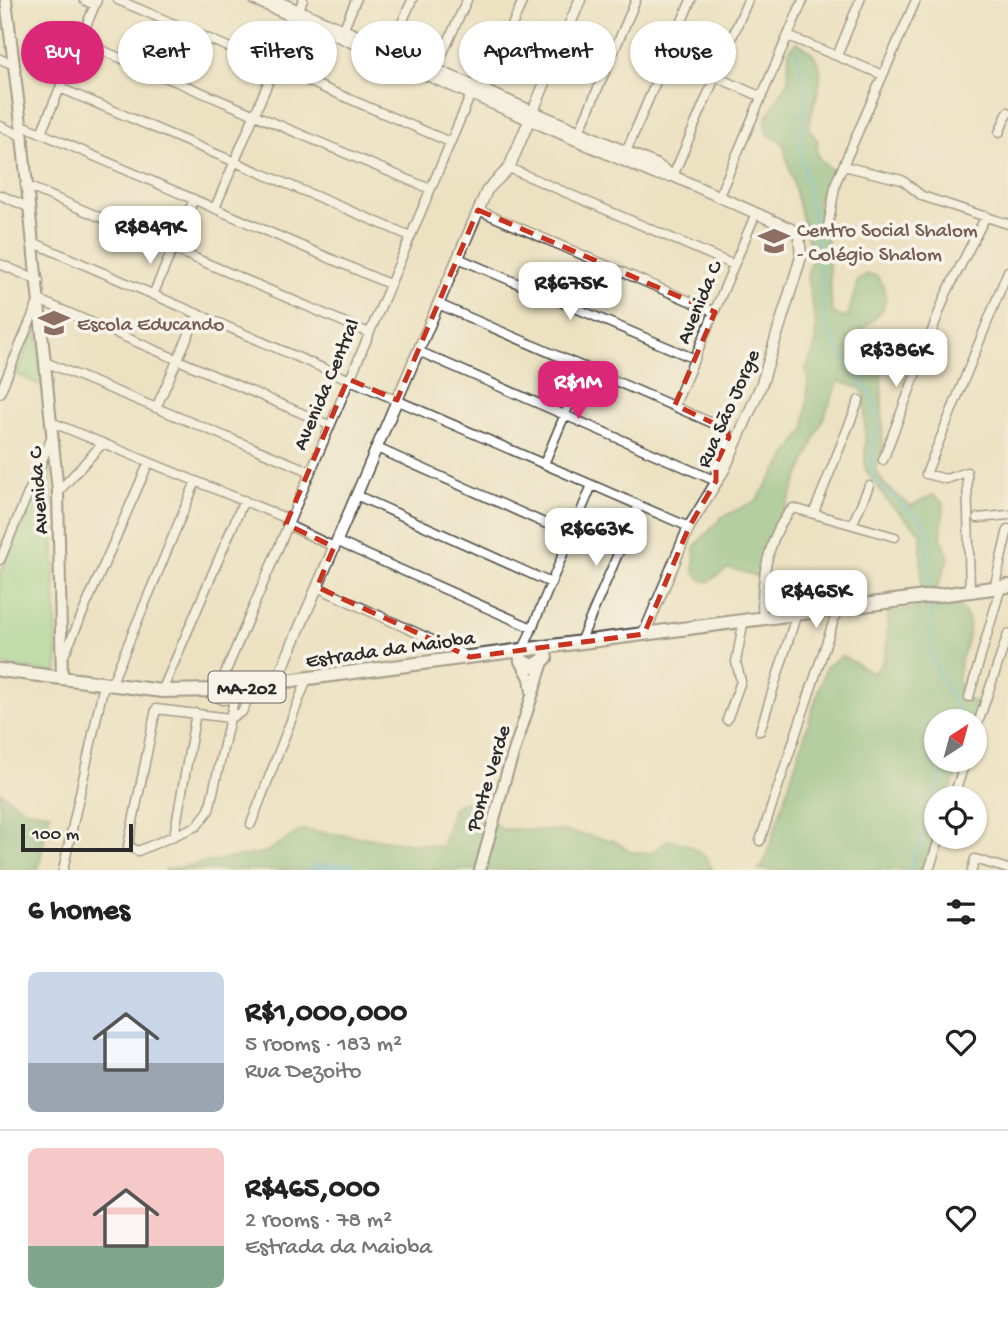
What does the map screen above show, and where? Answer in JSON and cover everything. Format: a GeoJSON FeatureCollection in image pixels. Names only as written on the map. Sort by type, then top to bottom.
{"type":"FeatureCollection","features":[{"type":"Feature","properties":{"kind":"main road","name":"Avenida C"},"geometry":{"type":"LineString","coordinates":[[4,3],[35,244],[58,492],[62,679]]}},
{"type":"Feature","properties":{"kind":"main road","name":"Avenida C"},"geometry":{"type":"LineString","coordinates":[[28,186],[28,207],[35,244]]}},
{"type":"Feature","properties":{"kind":"main road","name":"MA-202"},"geometry":{"type":"LineString","coordinates":[[521,656],[544,656],[575,643],[1001,587]]}},
{"type":"Feature","properties":{"kind":"main road","name":"Estrada da Maioba"},"geometry":{"type":"LineString","coordinates":[[0,670],[162,691],[251,691],[276,683],[493,654],[521,656]]}},
{"type":"Feature","properties":{"kind":"main road"},"geometry":{"type":"LineString","coordinates":[[521,656],[530,678],[532,698]]}},
{"type":"Feature","properties":{"kind":"main road","name":"Ponte Verde"},"geometry":{"type":"LineString","coordinates":[[480,870],[544,656]]}},
{"type":"Feature","properties":{"kind":"street"},"geometry":{"type":"LineString","coordinates":[[84,0],[96,2],[88,21]]}},
{"type":"Feature","properties":{"kind":"street"},"geometry":{"type":"LineString","coordinates":[[118,0],[227,47]]}},
{"type":"Feature","properties":{"kind":"street"},"geometry":{"type":"LineString","coordinates":[[255,0],[299,9],[471,94],[579,132],[756,213]]}},
{"type":"Feature","properties":{"kind":"street"},"geometry":{"type":"LineString","coordinates":[[274,0],[351,33]]}},
{"type":"Feature","properties":{"kind":"street"},"geometry":{"type":"LineString","coordinates":[[343,30],[356,0]]}},
{"type":"Feature","properties":{"kind":"street"},"geometry":{"type":"LineString","coordinates":[[403,21],[412,0]]}},
{"type":"Feature","properties":{"kind":"street"},"geometry":{"type":"LineString","coordinates":[[445,47],[467,0]]}},
{"type":"Feature","properties":{"kind":"street"},"geometry":{"type":"LineString","coordinates":[[484,90],[523,0]]}},
{"type":"Feature","properties":{"kind":"street"},"geometry":{"type":"LineString","coordinates":[[276,683],[478,210],[490,185],[509,168],[580,0]]}},
{"type":"Feature","properties":{"kind":"street"},"geometry":{"type":"LineString","coordinates":[[579,132],[636,0]]}},
{"type":"Feature","properties":{"kind":"street"},"geometry":{"type":"LineString","coordinates":[[678,0],[690,2],[682,21]]}},
{"type":"Feature","properties":{"kind":"street"},"geometry":{"type":"LineString","coordinates":[[736,30],[748,0]]}},
{"type":"Feature","properties":{"kind":"street"},"geometry":{"type":"LineString","coordinates":[[719,197],[803,0]]}},
{"type":"Feature","properties":{"kind":"street"},"geometry":{"type":"LineString","coordinates":[[836,56],[860,0]]}},
{"type":"Feature","properties":{"kind":"street"},"geometry":{"type":"LineString","coordinates":[[827,232],[836,182],[916,0]]}},
{"type":"Feature","properties":{"kind":"street"},"geometry":{"type":"LineString","coordinates":[[788,36],[883,75]]}},
{"type":"Feature","properties":{"kind":"street"},"geometry":{"type":"LineString","coordinates":[[104,51],[430,189]]}},
{"type":"Feature","properties":{"kind":"street"},"geometry":{"type":"LineString","coordinates":[[0,59],[14,65]]}},
{"type":"Feature","properties":{"kind":"street"},"geometry":{"type":"LineString","coordinates":[[445,73],[654,174],[673,176]]}},
{"type":"Feature","properties":{"kind":"street"},"geometry":{"type":"LineString","coordinates":[[41,133],[62,84]]}},
{"type":"Feature","properties":{"kind":"street"},"geometry":{"type":"LineString","coordinates":[[215,208],[267,84]]}},
{"type":"Feature","properties":{"kind":"street"},"geometry":{"type":"LineString","coordinates":[[314,84],[450,142]]}},
{"type":"Feature","properties":{"kind":"street"},"geometry":{"type":"LineString","coordinates":[[626,152],[655,84]]}},
{"type":"Feature","properties":{"kind":"street"},"geometry":{"type":"LineString","coordinates":[[673,176],[713,84]]}},
{"type":"Feature","properties":{"kind":"street"},"geometry":{"type":"LineString","coordinates":[[732,84],[762,97]]}},
{"type":"Feature","properties":{"kind":"street"},"geometry":{"type":"LineString","coordinates":[[60,88],[410,236]]}},
{"type":"Feature","properties":{"kind":"street","name":"Avenida Central"},"geometry":{"type":"LineString","coordinates":[[213,690],[471,94]]}},
{"type":"Feature","properties":{"kind":"street"},"geometry":{"type":"LineString","coordinates":[[999,133],[1008,112]]}},
{"type":"Feature","properties":{"kind":"street"},"geometry":{"type":"LineString","coordinates":[[0,126],[41,133],[389,284]]}},
{"type":"Feature","properties":{"kind":"street"},"geometry":{"type":"LineString","coordinates":[[843,166],[902,180],[922,196],[1008,224]]}},
{"type":"Feature","properties":{"kind":"street"},"geometry":{"type":"LineString","coordinates":[[509,168],[734,265]]}},
{"type":"Feature","properties":{"kind":"street"},"geometry":{"type":"LineString","coordinates":[[28,186],[369,332]]}},
{"type":"Feature","properties":{"kind":"street"},"geometry":{"type":"LineString","coordinates":[[0,195],[28,207]]}},
{"type":"Feature","properties":{"kind":"street"},"geometry":{"type":"LineString","coordinates":[[153,295],[194,199]]}},
{"type":"Feature","properties":{"kind":"street"},"geometry":{"type":"LineString","coordinates":[[478,210],[715,312]]}},
{"type":"Feature","properties":{"kind":"street","name":"Avenida C"},"geometry":{"type":"LineString","coordinates":[[675,405],[756,213]]}},
{"type":"Feature","properties":{"kind":"street","name":"Rua São Jorge"},"geometry":{"type":"LineString","coordinates":[[644,634],[689,527],[716,481],[762,383],[801,257],[801,239],[796,233],[756,213]]}},
{"type":"Feature","properties":{"kind":"street"},"geometry":{"type":"LineString","coordinates":[[883,460],[955,274],[986,216]]}},
{"type":"Feature","properties":{"kind":"street"},"geometry":{"type":"LineString","coordinates":[[35,244],[689,527]]}},
{"type":"Feature","properties":{"kind":"street"},"geometry":{"type":"LineString","coordinates":[[458,258],[695,359]]}},
{"type":"Feature","properties":{"kind":"street"},"geometry":{"type":"LineString","coordinates":[[0,264],[39,281]]}},
{"type":"Feature","properties":{"kind":"street"},"geometry":{"type":"LineString","coordinates":[[970,592],[967,472],[946,480],[926,474],[1008,271]]}},
{"type":"Feature","properties":{"kind":"street"},"geometry":{"type":"LineString","coordinates":[[0,393],[39,300],[329,425]]}},
{"type":"Feature","properties":{"kind":"street"},"geometry":{"type":"LineString","coordinates":[[418,351],[716,481],[715,468],[729,432],[675,405],[438,304]]}},
{"type":"Feature","properties":{"kind":"street"},"geometry":{"type":"LineString","coordinates":[[156,408],[198,314]]}},
{"type":"Feature","properties":{"kind":"street"},"geometry":{"type":"LineString","coordinates":[[45,362],[309,471]]}},
{"type":"Feature","properties":{"kind":"street"},"geometry":{"type":"LineString","coordinates":[[544,464],[585,367]]}},
{"type":"Feature","properties":{"kind":"street"},"geometry":{"type":"LineString","coordinates":[[814,512],[859,400]]}},
{"type":"Feature","properties":{"kind":"street"},"geometry":{"type":"LineString","coordinates":[[51,422],[244,500],[335,545],[532,628]]}},
{"type":"Feature","properties":{"kind":"street"},"geometry":{"type":"LineString","coordinates":[[0,560],[52,436]]}},
{"type":"Feature","properties":{"kind":"street"},"geometry":{"type":"LineString","coordinates":[[58,492],[103,443]]}},
{"type":"Feature","properties":{"kind":"street"},"geometry":{"type":"LineString","coordinates":[[377,448],[571,535]]}},
{"type":"Feature","properties":{"kind":"street"},"geometry":{"type":"LineString","coordinates":[[62,660],[149,462]]}},
{"type":"Feature","properties":{"kind":"street"},"geometry":{"type":"LineString","coordinates":[[64,870],[107,684],[196,481]]}},
{"type":"Feature","properties":{"kind":"street"},"geometry":{"type":"LineString","coordinates":[[521,656],[592,485]]}},
{"type":"Feature","properties":{"kind":"street"},"geometry":{"type":"LineString","coordinates":[[853,523],[869,486]]}},
{"type":"Feature","properties":{"kind":"street"},"geometry":{"type":"LineString","coordinates":[[356,495],[551,583]]}},
{"type":"Feature","properties":{"kind":"street"},"geometry":{"type":"LineString","coordinates":[[162,691],[244,500]]}},
{"type":"Feature","properties":{"kind":"street"},"geometry":{"type":"LineString","coordinates":[[575,643],[639,505]]}},
{"type":"Feature","properties":{"kind":"street"},"geometry":{"type":"LineString","coordinates":[[763,617],[763,574],[789,512],[795,507],[895,537]]}},
{"type":"Feature","properties":{"kind":"street"},"geometry":{"type":"LineString","coordinates":[[978,518],[1008,515]]}},
{"type":"Feature","properties":{"kind":"street"},"geometry":{"type":"LineString","coordinates":[[969,697],[1001,587],[1008,528]]}},
{"type":"Feature","properties":{"kind":"street"},"geometry":{"type":"LineString","coordinates":[[317,587],[470,657]]}},
{"type":"Feature","properties":{"kind":"street"},"geometry":{"type":"LineString","coordinates":[[760,841],[838,608]]}},
{"type":"Feature","properties":{"kind":"street"},"geometry":{"type":"LineString","coordinates":[[761,731],[797,613]]}},
{"type":"Feature","properties":{"kind":"street"},"geometry":{"type":"LineString","coordinates":[[727,720],[741,681],[736,662],[744,619]]}},
{"type":"Feature","properties":{"kind":"street"},"geometry":{"type":"LineString","coordinates":[[61,635],[71,634],[78,628]]}},
{"type":"Feature","properties":{"kind":"street"},"geometry":{"type":"LineString","coordinates":[[983,709],[1008,634]]}},
{"type":"Feature","properties":{"kind":"street"},"geometry":{"type":"LineString","coordinates":[[251,824],[307,679]]}},
{"type":"Feature","properties":{"kind":"street"},"geometry":{"type":"LineString","coordinates":[[213,690],[220,700],[234,700],[251,691]]}},
{"type":"Feature","properties":{"kind":"street"},"geometry":{"type":"LineString","coordinates":[[234,700],[230,718],[209,810],[197,825],[174,836],[138,851],[128,846],[156,709],[230,718],[242,712],[251,691]]}},
{"type":"Feature","properties":{"kind":"street"},"geometry":{"type":"LineString","coordinates":[[174,836],[196,713]]}},
{"type":"Feature","properties":{"kind":"street"},"geometry":{"type":"LineString","coordinates":[[929,870],[936,849]]}},
{"type":"Feature","properties":{"kind":"street"},"geometry":{"type":"LineString","coordinates":[[972,870],[975,859],[1008,869]]}},
{"type":"Feature","properties":{"kind":"highlighted area"},"geometry":{"type":"Polygon","coordinates":[[[478,210],[715,312],[675,405],[726,429],[729,437],[716,464],[716,481],[689,527],[644,634],[470,657],[317,587],[334,547],[286,524],[348,379],[397,400],[478,210]]]}},
{"type":"Feature","properties":{"kind":"green space"},"geometry":{"type":"Polygon","coordinates":[[[796,42],[817,60],[820,70],[809,129],[818,142],[817,152],[820,159],[833,171],[832,180],[820,194],[817,203],[827,232],[832,311],[840,317],[848,316],[858,279],[868,274],[877,276],[884,288],[884,305],[853,340],[857,350],[873,355],[881,368],[883,449],[875,469],[885,485],[911,506],[933,495],[944,504],[941,537],[949,557],[937,588],[921,590],[921,533],[888,502],[865,469],[865,395],[861,389],[839,381],[757,576],[729,568],[708,582],[701,580],[694,571],[695,546],[722,517],[756,501],[805,429],[808,384],[806,369],[815,346],[816,326],[807,277],[812,256],[783,143],[769,135],[765,128],[766,118],[788,82],[789,51],[796,42]]]}},
{"type":"Feature","properties":{"kind":"green space"},"geometry":{"type":"Polygon","coordinates":[[[36,324],[43,386],[16,374],[36,324]]]}},
{"type":"Feature","properties":{"kind":"green space"},"geometry":{"type":"Polygon","coordinates":[[[50,454],[58,674],[0,665],[0,574],[50,454]]]}},
{"type":"Feature","properties":{"kind":"green space"},"geometry":{"type":"Polygon","coordinates":[[[954,603],[968,619],[968,638],[958,678],[965,698],[980,704],[978,709],[924,709],[924,772],[957,772],[952,786],[924,786],[924,849],[931,849],[926,868],[929,870],[758,870],[764,864],[826,667],[842,656],[873,673],[879,668],[888,637],[888,612],[954,603]]]}},
{"type":"Feature","properties":{"kind":"green space"},"geometry":{"type":"Polygon","coordinates":[[[0,792],[26,810],[50,813],[38,870],[0,870],[0,792]]]}},
{"type":"Feature","properties":{"kind":"green space"},"geometry":{"type":"Polygon","coordinates":[[[463,802],[475,804],[501,829],[563,831],[614,841],[631,852],[652,853],[668,840],[681,843],[701,853],[712,870],[164,870],[266,852],[302,830],[442,847],[453,807],[463,802]]]}},
{"type":"Feature","properties":{"kind":"waterway"},"geometry":{"type":"LineString","coordinates":[[797,51],[806,93],[800,146],[819,251],[825,318],[831,338],[874,399],[877,413],[871,465],[875,481],[926,525],[930,591]]}},
{"type":"Feature","properties":{"kind":"waterway"},"geometry":{"type":"LineString","coordinates":[[930,601],[932,660],[957,709]]}},
{"type":"Feature","properties":{"kind":"waterway"},"geometry":{"type":"LineString","coordinates":[[908,870],[923,836],[942,772]]}},
{"type":"Feature","properties":{"kind":"waterway"},"geometry":{"type":"LineString","coordinates":[[318,870],[333,870]]}},
{"type":"Feature","properties":{"kind":"waterway"},"geometry":{"type":"LineString","coordinates":[[337,870],[350,870]]}},
{"type":"Feature","properties":{"kind":"place","name":"Centro Social Shalom - Colégio Shalom"},"geometry":{"type":"Point","coordinates":[774,241]}},
{"type":"Feature","properties":{"kind":"place","name":"Escola Educando"},"geometry":{"type":"Point","coordinates":[54,323]}}]}
